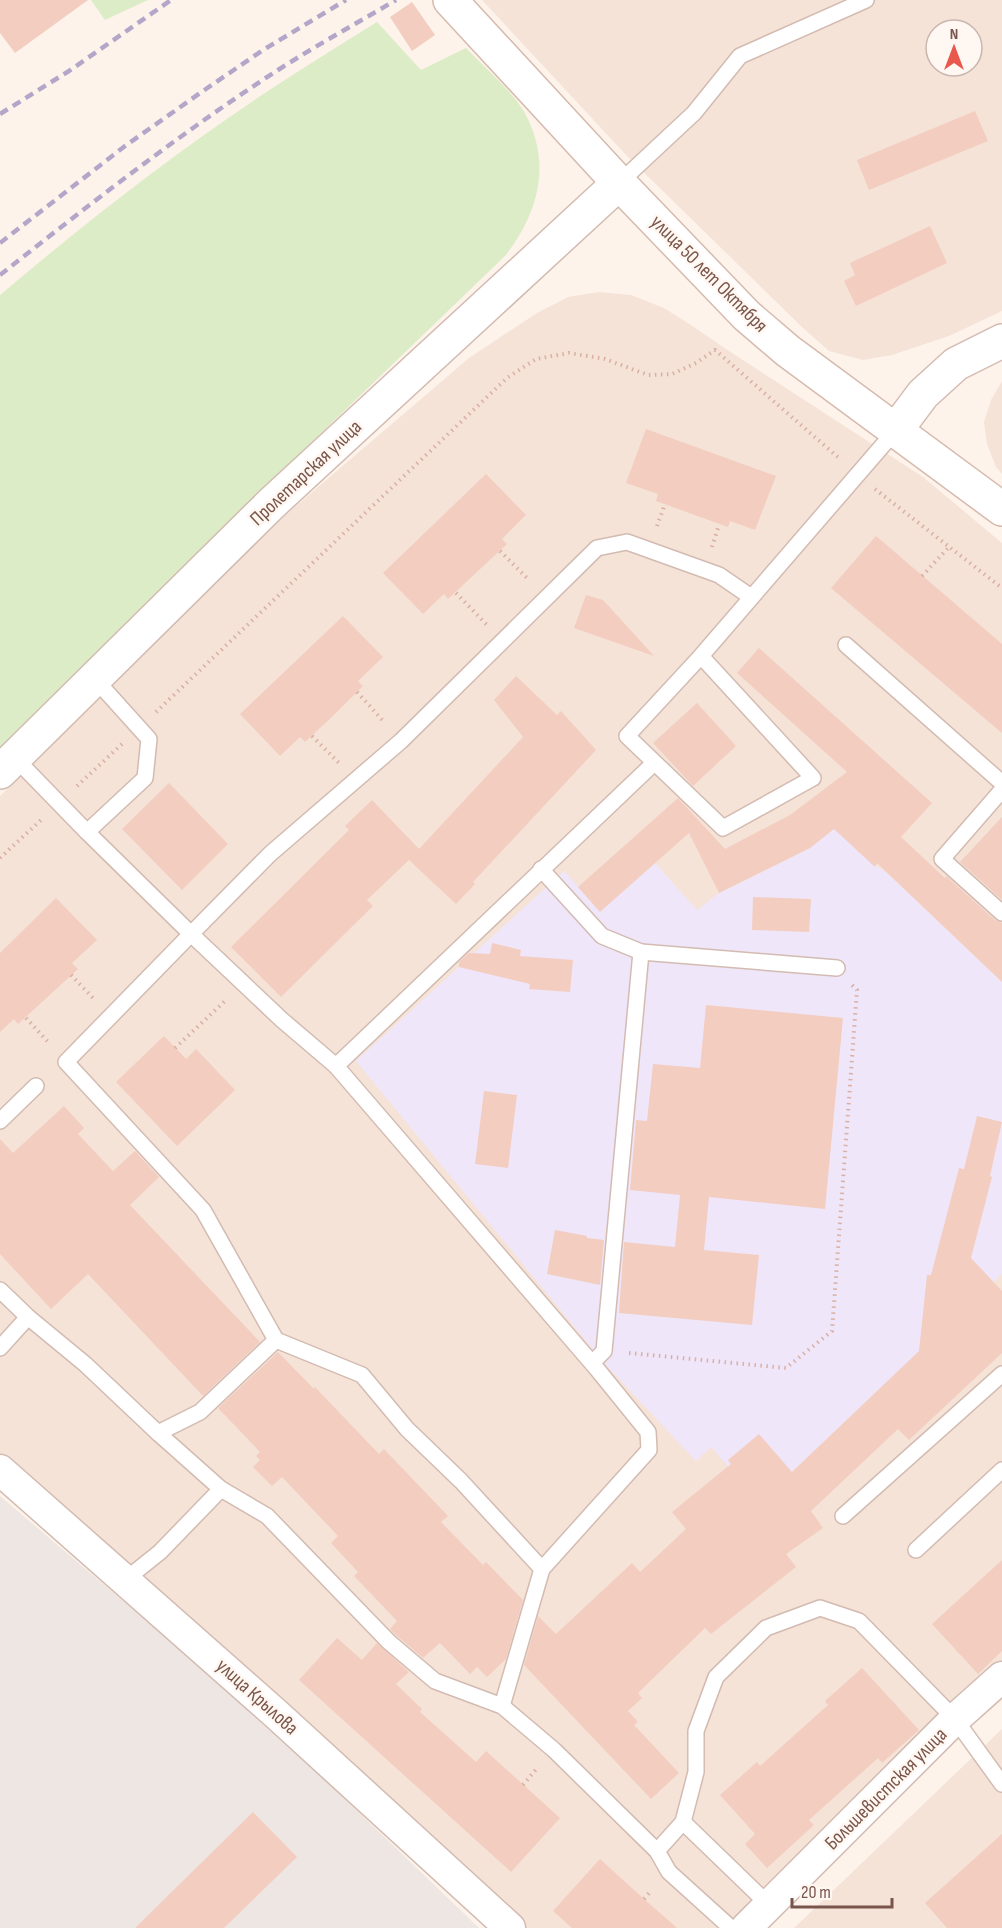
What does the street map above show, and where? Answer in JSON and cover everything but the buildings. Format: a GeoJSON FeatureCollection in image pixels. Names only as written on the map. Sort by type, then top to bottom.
{"type":"FeatureCollection","features":[{"type":"Feature","properties":{"kind":"street","name":"улица 50 лет Октября"},"geometry":{"type":"LineString","coordinates":[[450,0],[619,183],[747,316],[788,351],[1002,509]]}},
{"type":"Feature","properties":{"kind":"street","name":"Пролетарская улица"},"geometry":{"type":"LineString","coordinates":[[8,765],[271,504],[619,183]]}},
{"type":"Feature","properties":{"kind":"street"},"geometry":{"type":"LineString","coordinates":[[896,430],[923,394],[956,364],[1002,340]]}},
{"type":"Feature","properties":{"kind":"street","name":"улица Крылова"},"geometry":{"type":"LineString","coordinates":[[0,1470],[275,1713],[510,1928]]}},
{"type":"Feature","properties":{"kind":"street","name":"Большевистская улица"},"geometry":{"type":"LineString","coordinates":[[746,1928],[955,1719],[1002,1677]]}},
{"type":"Feature","properties":{"kind":"lane"},"geometry":{"type":"LineString","coordinates":[[619,183],[694,113],[740,56],[866,0]]}},
{"type":"Feature","properties":{"kind":"lane"},"geometry":{"type":"LineString","coordinates":[[700,656],[813,778],[723,828],[627,736],[700,656],[896,430]]}},
{"type":"Feature","properties":{"kind":"lane"},"geometry":{"type":"LineString","coordinates":[[542,1569],[462,1481],[407,1428],[362,1374],[276,1340],[203,1210],[66,1062],[270,854],[401,741],[597,548],[627,542],[719,575],[751,597]]}},
{"type":"Feature","properties":{"kind":"lane"},"geometry":{"type":"LineString","coordinates":[[846,645],[1002,783]]}},
{"type":"Feature","properties":{"kind":"lane"},"geometry":{"type":"LineString","coordinates":[[87,832],[145,778],[149,739],[95,679]]}},
{"type":"Feature","properties":{"kind":"lane"},"geometry":{"type":"LineString","coordinates":[[336,1066],[654,763]]}},
{"type":"Feature","properties":{"kind":"lane"},"geometry":{"type":"LineString","coordinates":[[8,765],[59,802],[191,934],[282,1020],[336,1066],[592,1363],[648,1432],[649,1450],[542,1569],[502,1706]]}},
{"type":"Feature","properties":{"kind":"lane"},"geometry":{"type":"LineString","coordinates":[[1002,790],[942,859],[1002,913]]}},
{"type":"Feature","properties":{"kind":"lane"},"geometry":{"type":"LineString","coordinates":[[541,869],[602,936],[641,952],[837,968]]}},
{"type":"Feature","properties":{"kind":"lane"},"geometry":{"type":"LineString","coordinates":[[592,1363],[604,1351],[641,952]]}},
{"type":"Feature","properties":{"kind":"lane"},"geometry":{"type":"LineString","coordinates":[[0,1121],[36,1086]]}},
{"type":"Feature","properties":{"kind":"lane"},"geometry":{"type":"LineString","coordinates":[[0,1290],[222,1489],[267,1516],[389,1642],[435,1681],[502,1706],[554,1750],[657,1851],[669,1872],[731,1928]]}},
{"type":"Feature","properties":{"kind":"lane"},"geometry":{"type":"LineString","coordinates":[[0,1348],[28,1317]]}},
{"type":"Feature","properties":{"kind":"lane"},"geometry":{"type":"LineString","coordinates":[[158,1433],[200,1412],[276,1340]]}},
{"type":"Feature","properties":{"kind":"lane"},"geometry":{"type":"LineString","coordinates":[[843,1516],[1002,1374]]}},
{"type":"Feature","properties":{"kind":"lane"},"geometry":{"type":"LineString","coordinates":[[916,1550],[1002,1470]]}},
{"type":"Feature","properties":{"kind":"lane"},"geometry":{"type":"LineString","coordinates":[[125,1580],[160,1552],[222,1489]]}},
{"type":"Feature","properties":{"kind":"lane"},"geometry":{"type":"LineString","coordinates":[[657,1851],[683,1822],[696,1772],[696,1731],[716,1677],[766,1628],[820,1608],[859,1621],[955,1719],[1002,1784]]}},
{"type":"Feature","properties":{"kind":"lane"},"geometry":{"type":"LineString","coordinates":[[683,1822],[769,1905]]}},
{"type":"Feature","properties":{"kind":"path"},"geometry":{"type":"LineString","coordinates":[[0,858],[507,378],[536,359],[569,353],[605,359],[648,375],[672,374],[696,363],[715,350]]}},
{"type":"Feature","properties":{"kind":"path"},"geometry":{"type":"LineString","coordinates":[[922,576],[950,547]]}},
{"type":"Feature","properties":{"kind":"path"},"geometry":{"type":"LineString","coordinates":[[500,551],[547,598]]}},
{"type":"Feature","properties":{"kind":"path"},"geometry":{"type":"LineString","coordinates":[[456,593],[503,640]]}},
{"type":"Feature","properties":{"kind":"path"},"geometry":{"type":"LineString","coordinates":[[357,692],[401,741]]}},
{"type":"Feature","properties":{"kind":"path"},"geometry":{"type":"LineString","coordinates":[[312,736],[357,781]]}},
{"type":"Feature","properties":{"kind":"path"},"geometry":{"type":"LineString","coordinates":[[604,1351],[786,1368],[832,1331],[857,990],[837,968]]}},
{"type":"Feature","properties":{"kind":"path"},"geometry":{"type":"LineString","coordinates":[[71,975],[111,1016]]}},
{"type":"Feature","properties":{"kind":"path"},"geometry":{"type":"LineString","coordinates":[[175,1048],[243,983]]}},
{"type":"Feature","properties":{"kind":"path"},"geometry":{"type":"LineString","coordinates":[[26,1018],[66,1062]]}},
{"type":"Feature","properties":{"kind":"shaded area"},"geometry":{"type":"Polygon","coordinates":[[[482,0],[1002,0],[1002,311],[949,336],[892,355],[863,360],[829,351],[627,156],[482,0]]]}},
{"type":"Feature","properties":{"kind":"shaded area"},"geometry":{"type":"Polygon","coordinates":[[[599,292],[631,295],[664,308],[923,477],[1002,543],[1002,1667],[733,1928],[521,1928],[0,1460],[0,796],[283,517],[469,358],[537,313],[568,297],[599,292]]]}},
{"type":"Feature","properties":{"kind":"shaded area"},"geometry":{"type":"Polygon","coordinates":[[[1002,381],[1002,474],[996,467],[987,444],[984,422],[991,400],[1002,381]]]}},
{"type":"Feature","properties":{"kind":"shaded area"},"geometry":{"type":"Polygon","coordinates":[[[835,828],[862,855],[889,875],[1002,982],[1002,1274],[760,1502],[711,1447],[696,1461],[604,1363],[356,1061],[564,871],[600,911],[655,863],[697,910],[719,893],[810,848],[835,828]]]}},
{"type":"Feature","properties":{"kind":"shaded area"},"geometry":{"type":"Polygon","coordinates":[[[0,1496],[266,1723],[479,1928],[0,1928],[0,1496]]]}},
{"type":"Feature","properties":{"kind":"shaded area"},"geometry":{"type":"Polygon","coordinates":[[[1002,1729],[1002,1928],[794,1928],[1002,1729]]]}},
{"type":"Feature","properties":{"kind":"green space"},"geometry":{"type":"Polygon","coordinates":[[[91,0],[148,0],[105,20],[91,0]]]}},
{"type":"Feature","properties":{"kind":"green space"},"geometry":{"type":"Polygon","coordinates":[[[377,22],[421,70],[466,48],[518,102],[532,129],[538,148],[538,186],[534,204],[526,222],[505,256],[260,492],[0,750],[0,295],[176,155],[250,103],[377,22]]]}},
{"type":"Feature","properties":{"kind":"railway"},"geometry":{"type":"LineString","coordinates":[[0,114],[69,71],[171,0]]}},
{"type":"Feature","properties":{"kind":"railway"},"geometry":{"type":"LineString","coordinates":[[0,243],[125,146],[203,91],[263,50],[346,0]]}},
{"type":"Feature","properties":{"kind":"railway"},"geometry":{"type":"LineString","coordinates":[[0,275],[102,195],[207,118],[293,61],[396,0]]}}]}
